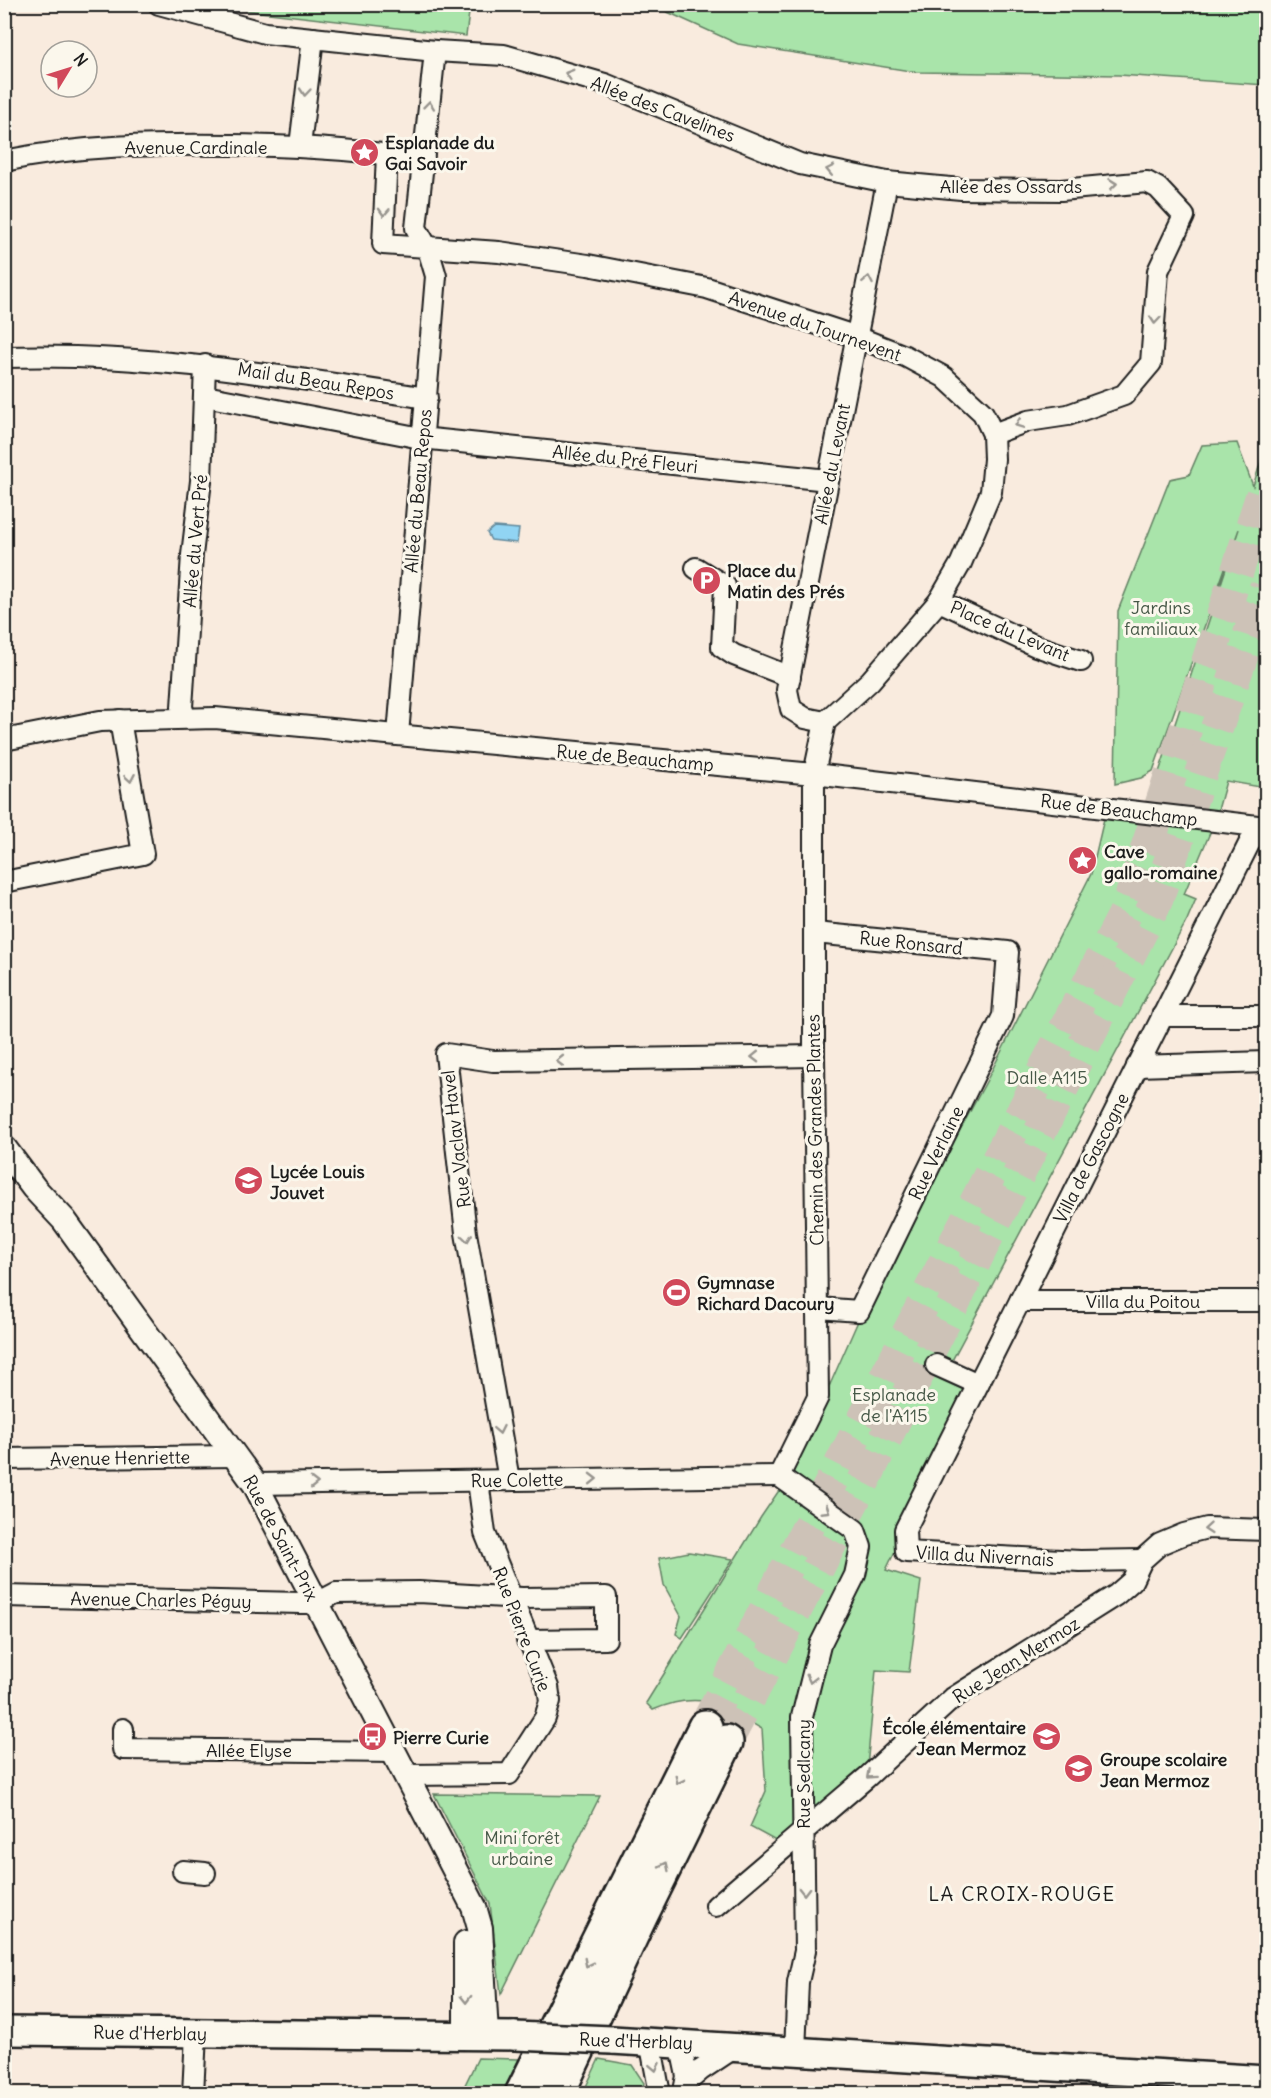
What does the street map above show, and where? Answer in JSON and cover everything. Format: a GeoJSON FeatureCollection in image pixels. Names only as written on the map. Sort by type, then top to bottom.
{"type":"FeatureCollection","features":[{"type":"Feature","properties":{"kind":"highway"},"geometry":{"type":"LineString","coordinates":[[522,2094],[716,1735],[639,1919],[557,2094]]}},
{"type":"Feature","properties":{"kind":"main road","name":"Rue d'Herblay"},"geometry":{"type":"LineString","coordinates":[[4,2031],[476,2035],[650,2041],[1266,2080]]}},
{"type":"Feature","properties":{"kind":"street","name":"Allée des Cavelines"},"geometry":{"type":"LineString","coordinates":[[159,4],[265,33],[435,51],[504,55],[605,84],[800,164],[887,182]]}},
{"type":"Feature","properties":{"kind":"street"},"geometry":{"type":"LineString","coordinates":[[300,146],[313,38]]}},
{"type":"Feature","properties":{"kind":"street"},"geometry":{"type":"LineString","coordinates":[[424,160],[435,51]]}},
{"type":"Feature","properties":{"kind":"street","name":"Avenue Cardinale"},"geometry":{"type":"LineString","coordinates":[[4,161],[40,154],[157,144],[300,146],[378,155],[387,154],[424,160]]}},
{"type":"Feature","properties":{"kind":"street","name":"Avenue du Tournevent"},"geometry":{"type":"LineString","coordinates":[[387,154],[383,244],[428,249],[500,252],[588,265],[706,288],[857,337],[905,356],[944,377],[983,413],[993,434],[994,459],[991,492],[961,563],[939,601],[870,681],[825,722]]}},
{"type":"Feature","properties":{"kind":"street","name":"Allée du Beau Repos"},"geometry":{"type":"LineString","coordinates":[[398,735],[421,438],[427,398],[435,276],[428,249],[417,228],[424,160]]}},
{"type":"Feature","properties":{"kind":"street","name":"Allée du Levant"},"geometry":{"type":"LineString","coordinates":[[825,722],[805,718],[791,709],[787,690],[887,182]]}},
{"type":"Feature","properties":{"kind":"street","name":"Allée des Ossards"},"geometry":{"type":"LineString","coordinates":[[887,182],[961,189],[1061,190],[1147,182],[1158,188],[1184,216],[1158,271],[1151,363],[1124,395],[1068,415],[1028,421],[993,434]]}},
{"type":"Feature","properties":{"kind":"street","name":"Mail du Beau Repos"},"geometry":{"type":"LineString","coordinates":[[4,357],[130,359],[205,364],[427,398]]}},
{"type":"Feature","properties":{"kind":"street","name":"Allée du Vert Pré"},"geometry":{"type":"LineString","coordinates":[[185,717],[182,707],[206,396],[205,364]]}},
{"type":"Feature","properties":{"kind":"street","name":"Mail du Beau Repos"},"geometry":{"type":"LineString","coordinates":[[206,396],[421,438]]}},
{"type":"Feature","properties":{"kind":"street","name":"Allée du Pré Fleuri"},"geometry":{"type":"LineString","coordinates":[[421,438],[828,480]]}},
{"type":"Feature","properties":{"kind":"street"},"geometry":{"type":"LineString","coordinates":[[696,568],[725,586],[722,647],[734,655],[790,676]]}},
{"type":"Feature","properties":{"kind":"street","name":"Place du Levant"},"geometry":{"type":"LineString","coordinates":[[939,601],[1036,646],[1082,661]]}},
{"type":"Feature","properties":{"kind":"street","name":"Rue de Beauchamp"},"geometry":{"type":"LineString","coordinates":[[4,740],[100,721],[185,717],[304,724],[814,774],[1262,826]]}},
{"type":"Feature","properties":{"kind":"street"},"geometry":{"type":"LineString","coordinates":[[4,882],[143,854],[120,720]]}},
{"type":"Feature","properties":{"kind":"street"},"geometry":{"type":"LineString","coordinates":[[814,774],[825,722]]}},
{"type":"Feature","properties":{"kind":"street","name":"Chemin des Grandes Plantes"},"geometry":{"type":"LineString","coordinates":[[778,1476],[818,1397],[814,1056],[814,774]]}},
{"type":"Feature","properties":{"kind":"street","name":"Villa de Gascogne"},"geometry":{"type":"LineString","coordinates":[[978,1384],[1162,1016],[1262,826]]}},
{"type":"Feature","properties":{"kind":"street","name":"Rue Ronsard"},"geometry":{"type":"LineString","coordinates":[[815,933],[1008,952]]}},
{"type":"Feature","properties":{"kind":"street","name":"Rue Verlaine"},"geometry":{"type":"LineString","coordinates":[[818,1308],[859,1311],[1004,1016],[1008,952]]}},
{"type":"Feature","properties":{"kind":"street"},"geometry":{"type":"LineString","coordinates":[[1162,1016],[1266,1016]]}},
{"type":"Feature","properties":{"kind":"street","name":"Rue Vaclav Havel"},"geometry":{"type":"LineString","coordinates":[[509,1480],[466,1233],[446,1054],[486,1061],[814,1056]]}},
{"type":"Feature","properties":{"kind":"street"},"geometry":{"type":"LineString","coordinates":[[1137,1066],[1266,1062]]}},
{"type":"Feature","properties":{"kind":"street","name":"Rue de Saint-Prix"},"geometry":{"type":"LineString","coordinates":[[7,1154],[64,1220],[255,1484],[470,1899],[480,1928],[476,2035]]}},
{"type":"Feature","properties":{"kind":"street","name":"Villa du Poitou"},"geometry":{"type":"LineString","coordinates":[[1020,1301],[1266,1301]]}},
{"type":"Feature","properties":{"kind":"street"},"geometry":{"type":"LineString","coordinates":[[936,1365],[978,1384]]}},
{"type":"Feature","properties":{"kind":"street","name":"Villa du Nivernais"},"geometry":{"type":"LineString","coordinates":[[978,1384],[905,1530],[906,1552],[1080,1561],[1142,1560]]}},
{"type":"Feature","properties":{"kind":"street","name":"Avenue Henriette"},"geometry":{"type":"LineString","coordinates":[[4,1459],[235,1456]]}},
{"type":"Feature","properties":{"kind":"street","name":"Rue Colette"},"geometry":{"type":"LineString","coordinates":[[255,1484],[778,1476]]}},
{"type":"Feature","properties":{"kind":"street","name":"Rue Sedlcany"},"geometry":{"type":"LineString","coordinates":[[778,1476],[855,1530],[861,1547],[855,1575],[820,1645],[802,1717],[805,1951],[798,1982],[795,2051]]}},
{"type":"Feature","properties":{"kind":"street","name":"Rue Pierre Curie"},"geometry":{"type":"LineString","coordinates":[[407,1775],[509,1774],[545,1718],[550,1701],[548,1688],[485,1533],[478,1481]]}},
{"type":"Feature","properties":{"kind":"street","name":"Rue Jean Mermoz"},"geometry":{"type":"LineString","coordinates":[[716,1906],[803,1833],[953,1698],[1116,1594],[1132,1581],[1142,1560],[1160,1544],[1207,1527],[1266,1530]]}},
{"type":"Feature","properties":{"kind":"street"},"geometry":{"type":"LineString","coordinates":[[316,1603],[336,1593],[418,1592],[606,1597],[606,1639],[527,1640]]}},
{"type":"Feature","properties":{"kind":"street","name":"Avenue Charles Péguy"},"geometry":{"type":"LineString","coordinates":[[4,1596],[316,1603]]}},
{"type":"Feature","properties":{"kind":"street","name":"Allée Elyse"},"geometry":{"type":"LineString","coordinates":[[123,1729],[123,1749],[395,1752]]}},
{"type":"Feature","properties":{"kind":"street"},"geometry":{"type":"LineString","coordinates":[[183,1871],[205,1873]]}},
{"type":"Feature","properties":{"kind":"street"},"geometry":{"type":"LineString","coordinates":[[193,2094],[196,2034]]}},
{"type":"Feature","properties":{"kind":"street"},"geometry":{"type":"LineString","coordinates":[[650,2041],[660,2094]]}},
{"type":"Feature","properties":{"kind":"street"},"geometry":{"type":"LineString","coordinates":[[680,2043],[685,2088]]}},
{"type":"Feature","properties":{"kind":"street"},"geometry":{"type":"LineString","coordinates":[[685,2088],[701,2070],[737,2046]]}},
{"type":"Feature","properties":{"kind":"green space"},"geometry":{"type":"Polygon","coordinates":[[[470,4],[466,36],[201,5],[470,4]]]}},
{"type":"Feature","properties":{"kind":"green space"},"geometry":{"type":"Polygon","coordinates":[[[652,5],[1266,5],[1266,85],[1119,75],[917,72],[738,44],[652,5]]]}},
{"type":"Feature","properties":{"kind":"green space","name":"Esplanade de l'A115"},"geometry":{"type":"Polygon","coordinates":[[[1237,443],[1253,486],[1263,455],[1266,457],[1266,768],[1260,787],[1226,781],[1215,821],[1184,894],[1196,899],[1187,920],[948,1368],[976,1382],[886,1570],[921,1581],[909,1672],[876,1670],[866,1778],[785,1846],[750,1827],[766,1791],[762,1729],[710,1703],[685,1701],[653,1710],[646,1703],[761,1517],[791,1473],[862,1312],[987,1080],[1091,874],[1106,810],[1145,815],[1239,529],[1153,771],[1141,778],[1115,784],[1118,611],[1170,479],[1189,475],[1202,445],[1237,443]]]}},
{"type":"Feature","properties":{"kind":"green space"},"geometry":{"type":"Polygon","coordinates":[[[689,1552],[733,1559],[682,1638],[676,1634],[681,1616],[664,1585],[659,1558],[689,1552]]]}},
{"type":"Feature","properties":{"kind":"green space","name":"Mini forêt urbaine"},"geometry":{"type":"Polygon","coordinates":[[[434,1794],[600,1796],[501,1994],[490,1904],[434,1794]]]}},
{"type":"Feature","properties":{"kind":"green space"},"geometry":{"type":"Polygon","coordinates":[[[478,2058],[519,2059],[503,2093],[461,2093],[478,2058]]]}},
{"type":"Feature","properties":{"kind":"green space"},"geometry":{"type":"Polygon","coordinates":[[[599,2059],[632,2065],[644,2083],[641,2093],[583,2093],[599,2059]]]}},
{"type":"Feature","properties":{"kind":"water"},"geometry":{"type":"Polygon","coordinates":[[[494,527],[519,529],[517,543],[491,540],[487,533],[494,527]]]}},
{"type":"Feature","properties":{"kind":"tunnel"},"geometry":{"type":"LineString","coordinates":[[705,1727],[1127,909],[1266,483]]}},
{"type":"Feature","properties":{"kind":"tunnel"},"geometry":{"type":"LineString","coordinates":[[726,1742],[870,1469],[1155,904],[1266,587]]}},
{"type":"Feature","properties":{"kind":"place","name":"Esplanade du Gai Savoir"},"geometry":{"type":"Point","coordinates":[364,152]}},
{"type":"Feature","properties":{"kind":"place","name":"Place du Matin des Prés"},"geometry":{"type":"Point","coordinates":[706,580]}},
{"type":"Feature","properties":{"kind":"place","name":"Cave gallo-romaine"},"geometry":{"type":"Point","coordinates":[1083,861]}},
{"type":"Feature","properties":{"kind":"place","name":"Lycée Louis Jouvet"},"geometry":{"type":"Point","coordinates":[249,1181]}},
{"type":"Feature","properties":{"kind":"place","name":"Gymnase Richard Dacoury"},"geometry":{"type":"Point","coordinates":[676,1292]}},
{"type":"Feature","properties":{"kind":"place","name":"Pierre Curie"},"geometry":{"type":"Point","coordinates":[372,1737]}},
{"type":"Feature","properties":{"kind":"place","name":"École élémentaire Jean Mermoz"},"geometry":{"type":"Point","coordinates":[1047,1737]}},
{"type":"Feature","properties":{"kind":"place","name":"Groupe scolaire Jean Mermoz"},"geometry":{"type":"Point","coordinates":[1079,1769]}},
{"type":"Feature","properties":{"kind":"district","name":"LA CROIX-ROUGE"},"geometry":{"type":"Point","coordinates":[1022,1893]}},
{"type":"Feature","properties":{"kind":"park label","name":"Jardins familiaux"},"geometry":{"type":"Point","coordinates":[1161,617]}},
{"type":"Feature","properties":{"kind":"park label","name":"Dalle A115"},"geometry":{"type":"Point","coordinates":[1047,1077]}}]}
